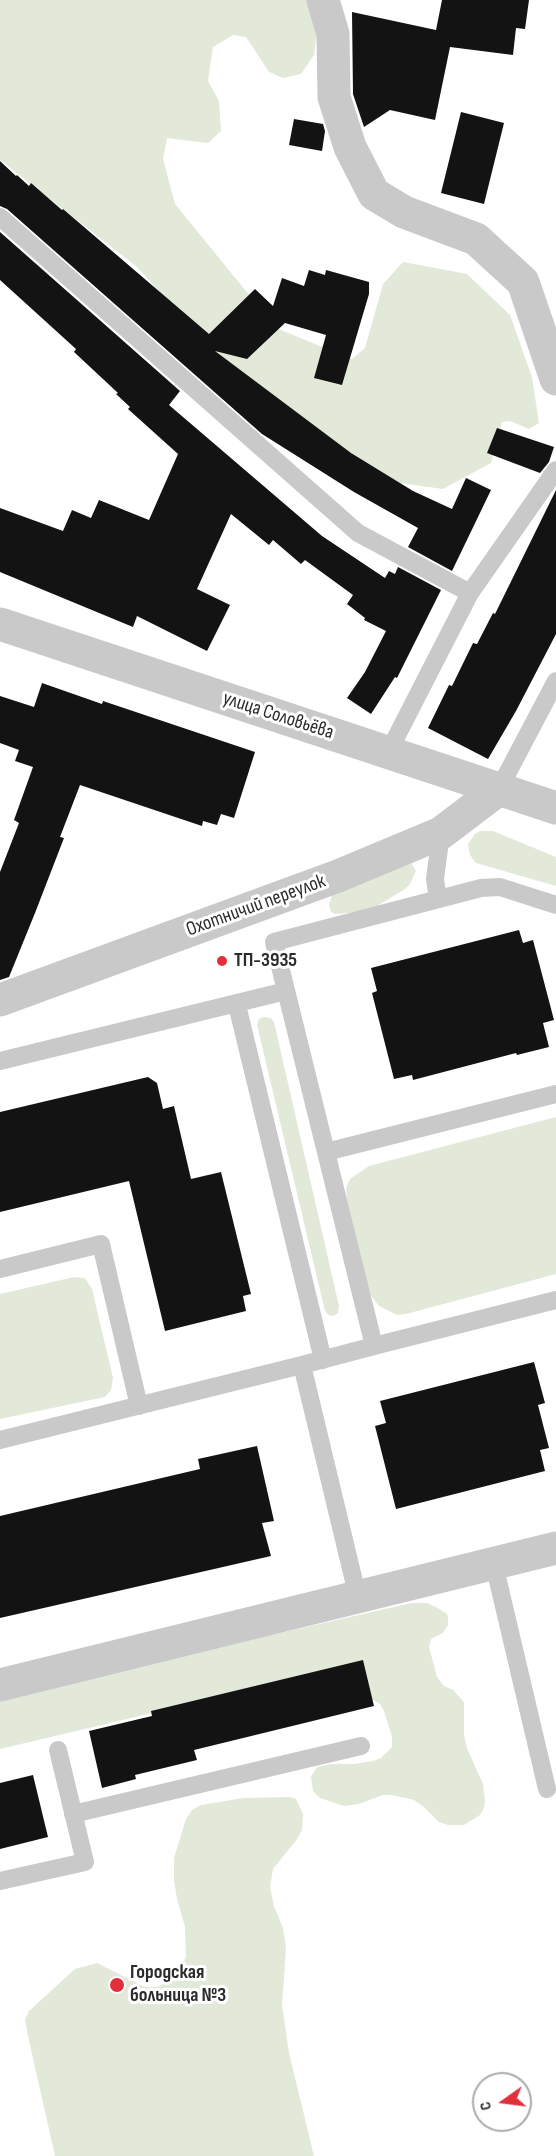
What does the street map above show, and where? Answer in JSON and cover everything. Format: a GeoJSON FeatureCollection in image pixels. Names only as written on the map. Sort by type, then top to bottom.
{"type":"FeatureCollection","features":[{"type":"Feature","properties":{"kind":"street"},"geometry":{"type":"LineString","coordinates":[[323,0],[333,34],[334,97],[350,147],[374,194],[404,212],[476,239],[523,282],[556,379]]}},
{"type":"Feature","properties":{"kind":"street","name":"улица Соловьёва"},"geometry":{"type":"LineString","coordinates":[[0,624],[556,808]]}},
{"type":"Feature","properties":{"kind":"street","name":"Охотничий переулок"},"geometry":{"type":"LineString","coordinates":[[0,1000],[338,876],[441,833],[499,789]]}},
{"type":"Feature","properties":{"kind":"street"},"geometry":{"type":"LineString","coordinates":[[0,1685],[556,1548]]}},
{"type":"Feature","properties":{"kind":"lane"},"geometry":{"type":"LineString","coordinates":[[0,217],[358,533],[470,593]]}},
{"type":"Feature","properties":{"kind":"lane"},"geometry":{"type":"LineString","coordinates":[[388,753],[470,593],[556,470]]}},
{"type":"Feature","properties":{"kind":"lane"},"geometry":{"type":"LineString","coordinates":[[499,789],[556,681]]}},
{"type":"Feature","properties":{"kind":"lane"},"geometry":{"type":"LineString","coordinates":[[438,899],[435,879],[441,833]]}},
{"type":"Feature","properties":{"kind":"lane"},"geometry":{"type":"LineString","coordinates":[[374,1346],[274,942],[492,887],[500,887],[556,905]]}},
{"type":"Feature","properties":{"kind":"lane"},"geometry":{"type":"LineString","coordinates":[[0,1061],[286,992]]}},
{"type":"Feature","properties":{"kind":"lane"},"geometry":{"type":"LineString","coordinates":[[237,1005],[323,1360]]}},
{"type":"Feature","properties":{"kind":"lane"},"geometry":{"type":"LineString","coordinates":[[326,1152],[556,1094]]}},
{"type":"Feature","properties":{"kind":"lane"},"geometry":{"type":"LineString","coordinates":[[0,1269],[101,1244],[139,1406]]}},
{"type":"Feature","properties":{"kind":"lane"},"geometry":{"type":"LineString","coordinates":[[0,1440],[556,1300]]}},
{"type":"Feature","properties":{"kind":"lane"},"geometry":{"type":"LineString","coordinates":[[302,1365],[358,1598]]}},
{"type":"Feature","properties":{"kind":"lane"},"geometry":{"type":"LineString","coordinates":[[495,1564],[547,1789]]}},
{"type":"Feature","properties":{"kind":"lane"},"geometry":{"type":"LineString","coordinates":[[73,1814],[361,1746]]}},
{"type":"Feature","properties":{"kind":"lane"},"geometry":{"type":"LineString","coordinates":[[0,1881],[84,1862],[58,1750]]}},
{"type":"Feature","properties":{"kind":"green space"},"geometry":{"type":"Polygon","coordinates":[[[0,0],[311,0],[318,26],[314,55],[301,74],[283,78],[269,72],[246,37],[233,35],[213,47],[208,81],[219,101],[221,131],[208,143],[167,138],[163,159],[175,204],[276,328],[352,359],[365,348],[383,284],[403,262],[467,274],[510,315],[532,377],[539,423],[529,429],[510,421],[502,422],[491,463],[443,489],[356,477],[258,400],[137,267],[0,160],[0,0]]]}},
{"type":"Feature","properties":{"kind":"green space"},"geometry":{"type":"Polygon","coordinates":[[[480,831],[493,831],[556,857],[556,886],[476,863],[470,855],[468,844],[480,831]]]}},
{"type":"Feature","properties":{"kind":"green space"},"geometry":{"type":"Polygon","coordinates":[[[410,861],[416,871],[405,889],[377,906],[360,912],[335,914],[331,912],[329,905],[332,894],[410,861]]]}},
{"type":"Feature","properties":{"kind":"green space"},"geometry":{"type":"Polygon","coordinates":[[[271,1018],[274,1022],[339,1306],[338,1313],[333,1316],[328,1315],[325,1311],[257,1025],[259,1019],[271,1018]]]}},
{"type":"Feature","properties":{"kind":"green space"},"geometry":{"type":"Polygon","coordinates":[[[556,1117],[556,1274],[406,1314],[397,1315],[379,1306],[369,1293],[347,1199],[346,1188],[350,1179],[369,1166],[556,1117]]]}},
{"type":"Feature","properties":{"kind":"green space"},"geometry":{"type":"Polygon","coordinates":[[[74,1277],[85,1278],[92,1289],[113,1378],[111,1390],[105,1397],[0,1419],[0,1294],[74,1277]]]}},
{"type":"Feature","properties":{"kind":"green space"},"geometry":{"type":"Polygon","coordinates":[[[411,1603],[427,1603],[447,1614],[448,1618],[448,1625],[443,1633],[431,1639],[429,1647],[437,1677],[444,1686],[453,1690],[464,1702],[464,1735],[467,1748],[483,1784],[485,1801],[480,1815],[464,1825],[448,1825],[439,1822],[414,1800],[392,1795],[383,1795],[359,1804],[344,1806],[320,1798],[313,1791],[311,1777],[317,1767],[373,1761],[381,1758],[392,1747],[392,1737],[384,1711],[380,1704],[368,1697],[182,1706],[0,1749],[0,1697],[411,1603]]]}},
{"type":"Feature","properties":{"kind":"green space"},"geometry":{"type":"Polygon","coordinates":[[[290,1797],[296,1799],[303,1814],[302,1830],[273,1869],[270,1887],[274,1906],[283,1928],[286,1948],[282,2005],[289,2053],[314,2156],[55,2156],[25,2020],[29,2011],[75,1969],[97,1963],[145,1987],[158,1987],[177,1975],[186,1957],[185,1927],[174,1881],[174,1858],[186,1819],[192,1810],[201,1805],[243,1798],[290,1797]]]}},
{"type":"Feature","properties":{"kind":"building"},"geometry":{"type":"Polygon","coordinates":[[[442,0],[529,0],[525,29],[516,28],[513,55],[450,47],[435,120],[390,110],[364,127],[353,94],[352,12],[436,30],[442,0]]]}},
{"type":"Feature","properties":{"kind":"building"},"geometry":{"type":"Polygon","coordinates":[[[461,112],[504,123],[484,204],[441,193],[461,112]]]}},
{"type":"Feature","properties":{"kind":"building"},"geometry":{"type":"Polygon","coordinates":[[[294,119],[323,124],[325,131],[322,151],[289,145],[294,119]]]}},
{"type":"Feature","properties":{"kind":"building"},"geometry":{"type":"Polygon","coordinates":[[[0,161],[29,186],[31,183],[63,209],[209,334],[255,289],[273,306],[282,278],[304,286],[309,270],[325,275],[326,270],[369,282],[369,294],[342,385],[314,378],[326,335],[285,323],[247,359],[215,351],[351,453],[413,491],[452,509],[466,478],[491,490],[452,571],[408,547],[418,528],[354,492],[262,434],[7,209],[0,206],[0,161]]]}},
{"type":"Feature","properties":{"kind":"building"},"geometry":{"type":"Polygon","coordinates":[[[0,232],[180,391],[169,405],[322,536],[385,578],[389,571],[395,574],[398,567],[441,590],[397,678],[395,677],[371,714],[347,698],[365,672],[386,631],[364,620],[365,618],[347,604],[353,595],[305,560],[301,564],[273,540],[269,545],[231,514],[197,589],[230,605],[207,651],[137,616],[133,627],[0,572],[0,508],[63,531],[72,510],[91,518],[99,500],[149,520],[178,454],[128,409],[130,407],[116,394],[118,393],[74,352],[76,349],[0,280],[0,232]]]}},
{"type":"Feature","properties":{"kind":"building"},"geometry":{"type":"Polygon","coordinates":[[[497,428],[554,447],[549,462],[540,473],[487,453],[497,428]]]}},
{"type":"Feature","properties":{"kind":"building"},"geometry":{"type":"Polygon","coordinates":[[[556,490],[556,634],[488,759],[428,728],[473,643],[477,644],[493,613],[495,614],[556,490]]]}},
{"type":"Feature","properties":{"kind":"building"},"geometry":{"type":"Polygon","coordinates":[[[42,683],[255,752],[234,818],[221,814],[217,825],[203,821],[202,826],[80,785],[60,837],[64,838],[9,977],[0,980],[0,872],[19,823],[14,820],[33,767],[15,761],[19,750],[0,743],[0,696],[34,707],[42,683]]]}},
{"type":"Feature","properties":{"kind":"building"},"geometry":{"type":"Polygon","coordinates":[[[519,930],[523,943],[533,940],[554,1020],[543,1023],[549,1047],[517,1055],[516,1053],[413,1080],[412,1075],[394,1079],[372,993],[377,991],[371,968],[519,930]]]}},
{"type":"Feature","properties":{"kind":"building"},"geometry":{"type":"Polygon","coordinates":[[[148,1077],[157,1083],[163,1109],[174,1106],[191,1179],[221,1172],[251,1294],[243,1296],[246,1311],[165,1331],[129,1181],[0,1212],[0,1112],[148,1077]]]}},
{"type":"Feature","properties":{"kind":"building"},"geometry":{"type":"Polygon","coordinates":[[[534,1362],[545,1403],[538,1405],[549,1448],[540,1450],[545,1471],[396,1509],[375,1426],[386,1423],[380,1401],[534,1362]]]}},
{"type":"Feature","properties":{"kind":"building"},"geometry":{"type":"Polygon","coordinates":[[[257,1446],[274,1521],[262,1523],[271,1556],[0,1618],[0,1516],[200,1469],[198,1459],[257,1446]]]}},
{"type":"Feature","properties":{"kind":"building"},"geometry":{"type":"Polygon","coordinates":[[[363,1660],[374,1706],[194,1750],[197,1760],[135,1775],[136,1779],[102,1788],[89,1731],[152,1716],[151,1711],[363,1660]]]}},
{"type":"Feature","properties":{"kind":"building"},"geometry":{"type":"Polygon","coordinates":[[[33,1775],[48,1837],[0,1849],[0,1783],[33,1775]]]}},
{"type":"Feature","properties":{"kind":"place","name":"ТП-3935"},"geometry":{"type":"Point","coordinates":[222,961]}},
{"type":"Feature","properties":{"kind":"place","name":"Городская больница №3"},"geometry":{"type":"Point","coordinates":[117,1985]}}]}
